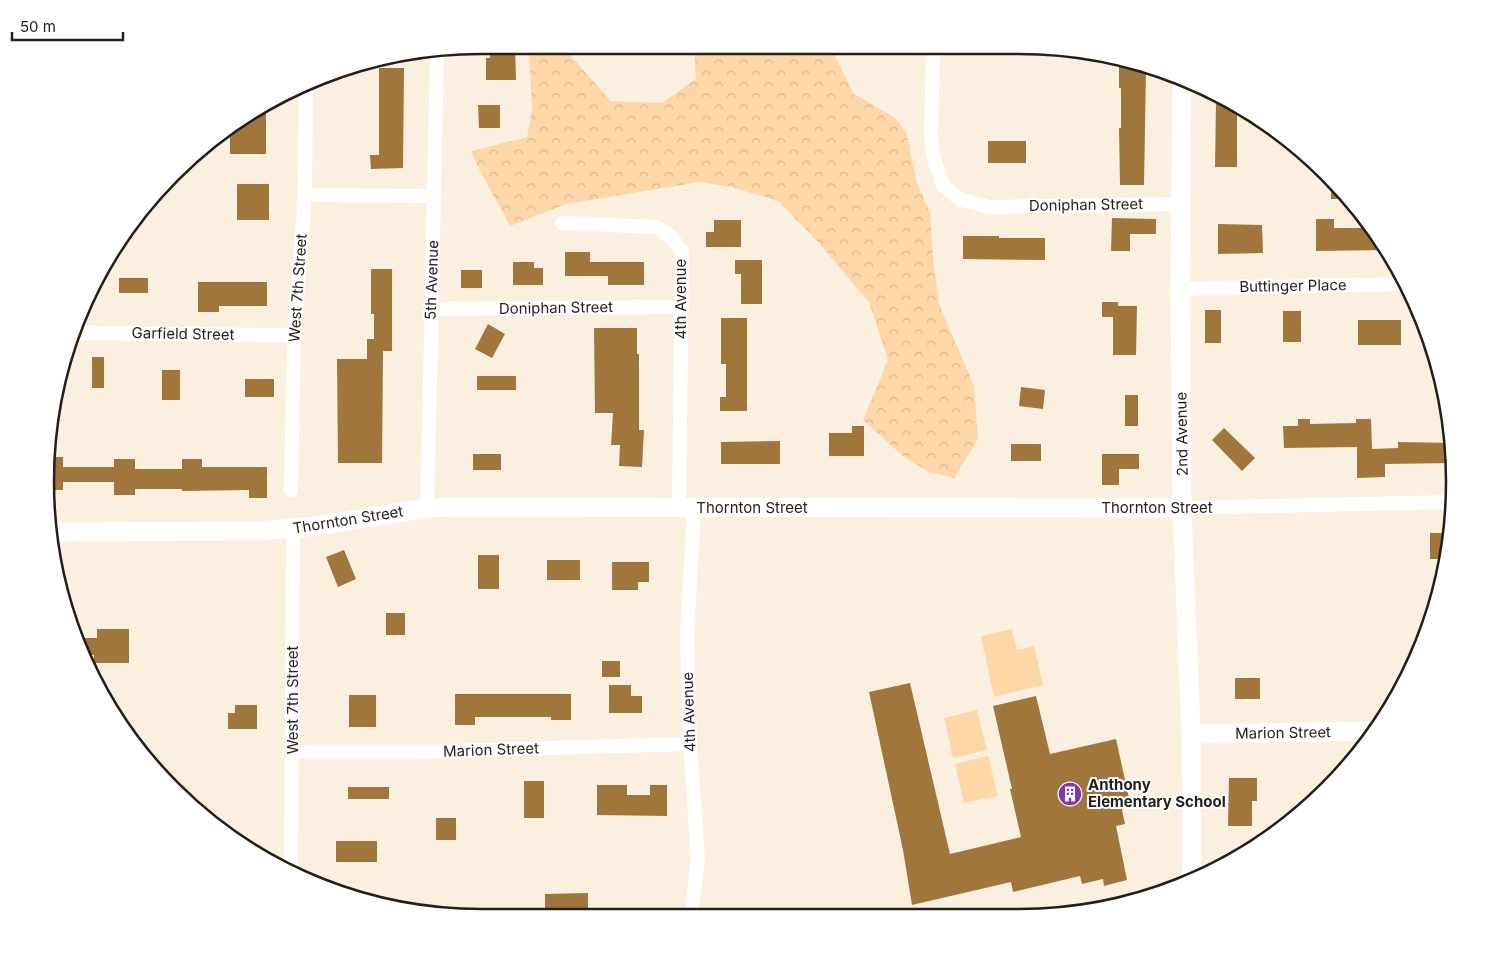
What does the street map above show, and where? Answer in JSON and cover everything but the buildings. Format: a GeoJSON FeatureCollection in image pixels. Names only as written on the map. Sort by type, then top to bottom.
{"type":"FeatureCollection","features":[{"type":"Feature","properties":{"kind":"street","name":"Doniphan Street"},"geometry":{"type":"LineString","coordinates":[[933,54],[931,135],[933,155],[943,186],[961,200],[991,207],[1181,204]]}},
{"type":"Feature","properties":{"kind":"street","name":"5th Avenue"},"geometry":{"type":"LineString","coordinates":[[427,508],[437,56]]}},
{"type":"Feature","properties":{"kind":"street","name":"2nd Avenue"},"geometry":{"type":"LineString","coordinates":[[1182,86],[1180,289],[1182,508],[1191,734],[1192,872]]}},
{"type":"Feature","properties":{"kind":"street","name":"West 7th Street"},"geometry":{"type":"LineString","coordinates":[[291,490],[294,335],[305,195],[306,92]]}},
{"type":"Feature","properties":{"kind":"street"},"geometry":{"type":"LineString","coordinates":[[305,195],[435,196]]}},
{"type":"Feature","properties":{"kind":"street","name":"4th Avenue"},"geometry":{"type":"LineString","coordinates":[[562,223],[657,227],[672,238],[682,252],[687,508],[687,638],[690,744],[698,859],[692,909]]}},
{"type":"Feature","properties":{"kind":"street","name":"Buttinger Place"},"geometry":{"type":"LineString","coordinates":[[1180,289],[1398,284]]}},
{"type":"Feature","properties":{"kind":"street","name":"Doniphan Street"},"geometry":{"type":"LineString","coordinates":[[431,309],[682,307]]}},
{"type":"Feature","properties":{"kind":"street","name":"Garfield Street"},"geometry":{"type":"LineString","coordinates":[[82,328],[294,335]]}},
{"type":"Feature","properties":{"kind":"street","name":"Thornton Street"},"geometry":{"type":"LineString","coordinates":[[57,532],[260,531],[293,529],[427,508],[1182,508],[1445,502]]}},
{"type":"Feature","properties":{"kind":"street","name":"West 7th Street"},"geometry":{"type":"LineString","coordinates":[[291,865],[293,529]]}},
{"type":"Feature","properties":{"kind":"street","name":"Marion Street"},"geometry":{"type":"LineString","coordinates":[[1191,734],[1366,731]]}},
{"type":"Feature","properties":{"kind":"street","name":"Marion Street"},"geometry":{"type":"LineString","coordinates":[[293,752],[418,752],[690,744]]}},
{"type":"Feature","properties":{"kind":"green space"},"geometry":{"type":"Polygon","coordinates":[[[529,54],[569,54],[611,101],[662,103],[696,79],[694,54],[834,54],[854,94],[895,118],[907,134],[916,180],[930,213],[939,304],[974,386],[978,439],[954,478],[929,472],[904,457],[863,420],[888,360],[869,302],[819,243],[778,201],[731,187],[700,182],[566,204],[510,226],[477,165],[472,151],[527,137],[532,111],[529,54]]]}},
{"type":"Feature","properties":{"kind":"green space"},"geometry":{"type":"Polygon","coordinates":[[[1012,629],[1017,650],[1034,646],[1043,685],[994,697],[981,636],[1012,629]]]}},
{"type":"Feature","properties":{"kind":"green space"},"geometry":{"type":"Polygon","coordinates":[[[977,710],[987,750],[953,758],[944,718],[977,710]]]}},
{"type":"Feature","properties":{"kind":"green space"},"geometry":{"type":"Polygon","coordinates":[[[988,756],[998,796],[964,803],[955,764],[988,756]]]}},
{"type":"Feature","properties":{"kind":"place","name":"Anthony Elementary School"},"geometry":{"type":"Point","coordinates":[1070,794]}}]}
